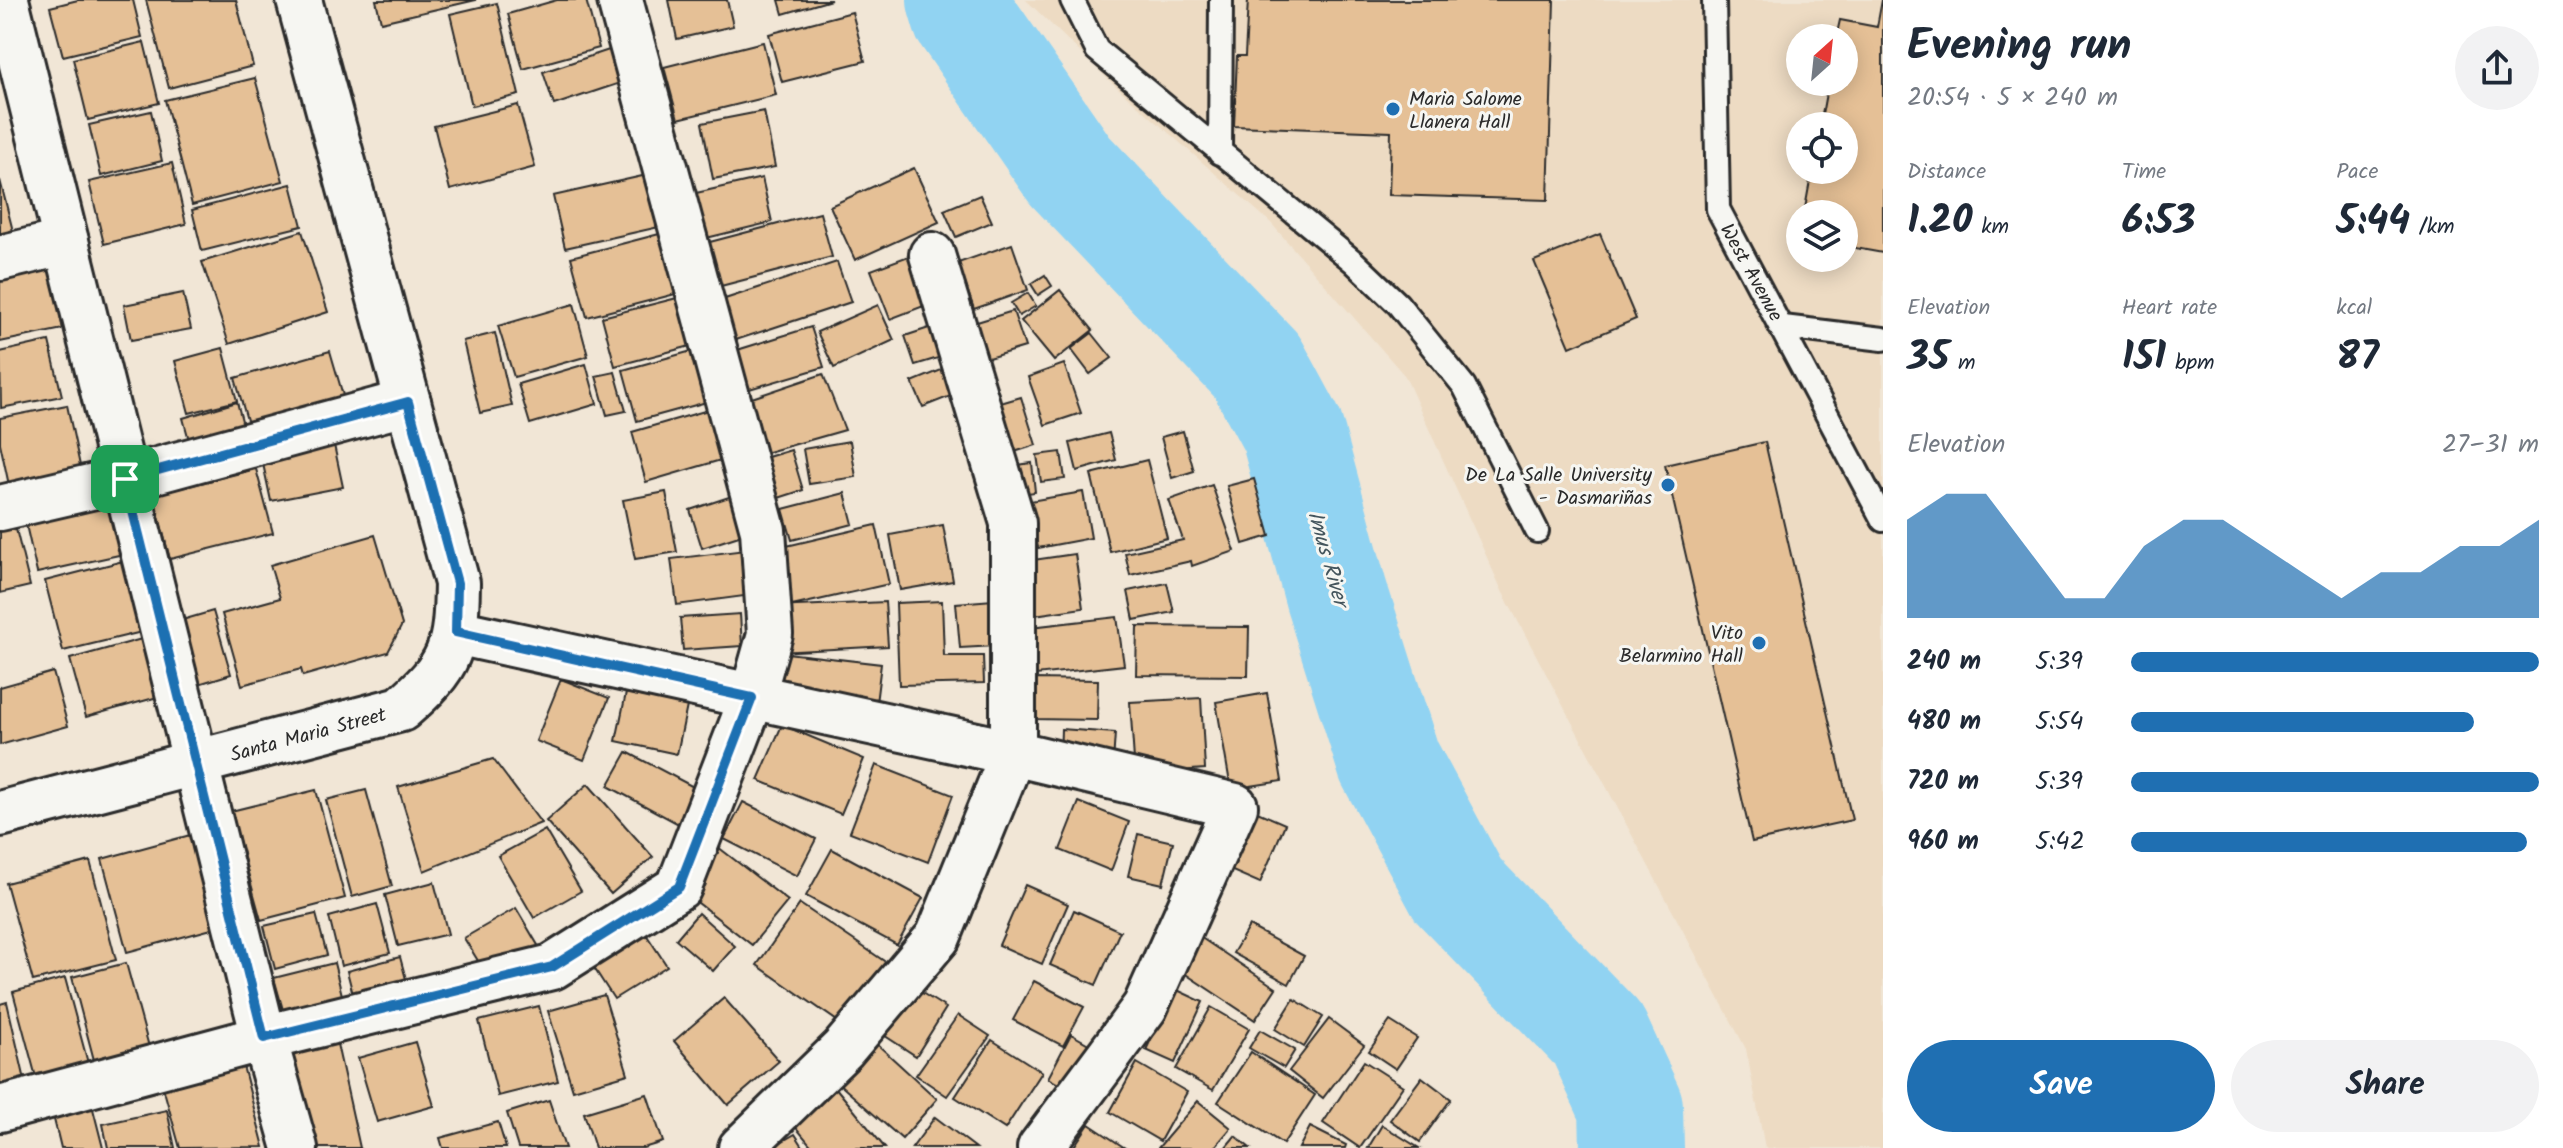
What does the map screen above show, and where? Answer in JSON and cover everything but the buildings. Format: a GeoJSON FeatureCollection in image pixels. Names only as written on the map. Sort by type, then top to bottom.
{"type":"FeatureCollection","features":[{"type":"Feature","properties":{"kind":"street","name":"Santa Maria Street"},"geometry":{"type":"LineString","coordinates":[[0,814],[197,765],[401,709],[437,679],[456,632],[457,583],[299,0]]}},
{"type":"Feature","properties":{"kind":"street"},"geometry":{"type":"LineString","coordinates":[[0,1109],[264,1038],[552,967],[679,887],[752,698],[770,634],[763,530],[620,0]]}},
{"type":"Feature","properties":{"kind":"street"},"geometry":{"type":"LineString","coordinates":[[5,8],[264,1038],[295,1148]]}},
{"type":"Feature","properties":{"kind":"street"},"geometry":{"type":"LineString","coordinates":[[0,258],[66,242]]}},
{"type":"Feature","properties":{"kind":"street"},"geometry":{"type":"LineString","coordinates":[[741,1148],[843,1049],[938,937],[1013,753],[1013,523],[932,255]]}},
{"type":"Feature","properties":{"kind":"street"},"geometry":{"type":"LineString","coordinates":[[0,508],[125,479],[408,402]]}},
{"type":"Feature","properties":{"kind":"street"},"geometry":{"type":"LineString","coordinates":[[456,632],[1013,753],[1235,806],[1145,1007],[1040,1148]]}},
{"type":"Feature","properties":{"kind":"lane"},"geometry":{"type":"LineString","coordinates":[[1072,0],[1097,50],[1354,262],[1398,304],[1464,386],[1537,531]]}},
{"type":"Feature","properties":{"kind":"lane"},"geometry":{"type":"LineString","coordinates":[[1220,153],[1221,0]]}},
{"type":"Feature","properties":{"kind":"lane","name":"West Avenue"},"geometry":{"type":"LineString","coordinates":[[1714,0],[1718,209],[1883,520]]}},
{"type":"Feature","properties":{"kind":"lane"},"geometry":{"type":"LineString","coordinates":[[1783,327],[1883,339]]}},
{"type":"Feature","properties":{"kind":"shaded area","name":"De La Salle University - Dasmariñas"},"geometry":{"type":"Polygon","coordinates":[[[1026,0],[1883,0],[1883,1148],[1765,1148],[1746,1049],[1503,593],[1405,376],[1270,222],[1110,81],[1026,0]]]}},
{"type":"Feature","properties":{"kind":"waterway","name":"Imus River"},"geometry":{"type":"LineString","coordinates":[[959,0],[964,17],[1070,170],[1257,366],[1292,431],[1336,594],[1389,762],[1458,890],[1598,1035],[1631,1107],[1632,1148]]}},
{"type":"Feature","properties":{"kind":"place","name":"Maria Salome Llanera Hall"},"geometry":{"type":"Point","coordinates":[1393,109]}},
{"type":"Feature","properties":{"kind":"place","name":"De La Salle University - Dasmariñas"},"geometry":{"type":"Point","coordinates":[1668,485]}},
{"type":"Feature","properties":{"kind":"place","name":"Vito Belarmino Hall"},"geometry":{"type":"Point","coordinates":[1759,643]}},
{"type":"Feature","properties":{"kind":"route"},"geometry":{"type":"LineString","coordinates":[[408,402],[457,583],[456,632],[752,698],[679,887],[552,967],[264,1038],[125,479],[408,402]]}}]}
